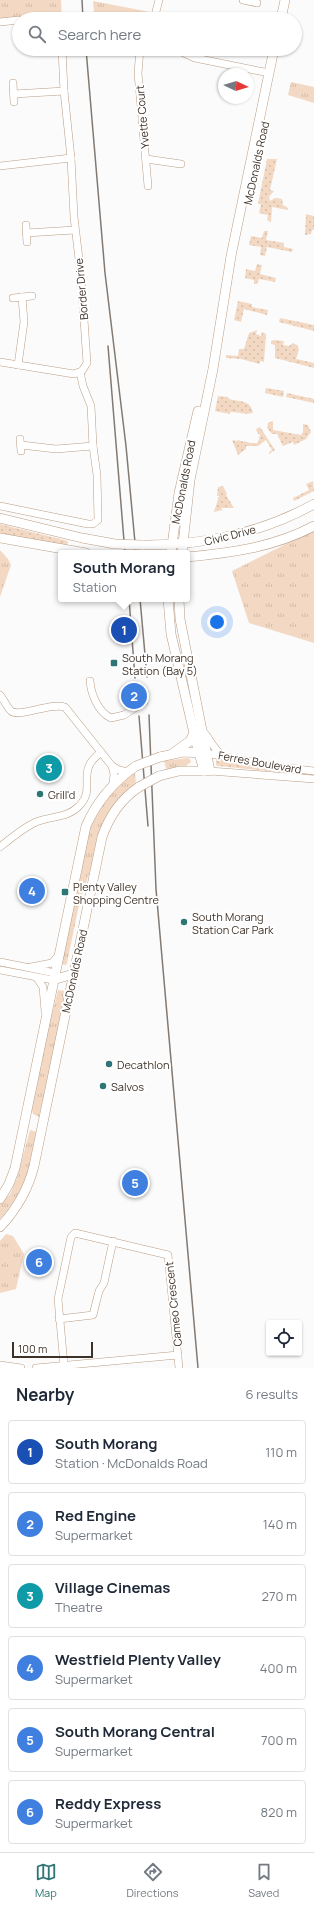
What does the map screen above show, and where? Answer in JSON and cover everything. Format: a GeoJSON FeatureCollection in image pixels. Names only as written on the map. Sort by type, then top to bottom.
{"type":"FeatureCollection","features":[{"type":"Feature","properties":{"kind":"main road"},"geometry":{"type":"LineString","coordinates":[[282,12],[285,0]]}},
{"type":"Feature","properties":{"kind":"main road"},"geometry":{"type":"LineString","coordinates":[[288,12],[291,0]]}},
{"type":"Feature","properties":{"kind":"main road","name":"McDonalds Road"},"geometry":{"type":"LineString","coordinates":[[182,548],[190,480],[228,277],[273,56]]}},
{"type":"Feature","properties":{"kind":"main road","name":"McDonalds Road"},"geometry":{"type":"LineString","coordinates":[[228,277],[243,224],[279,56]]}},
{"type":"Feature","properties":{"kind":"main road","name":"McDonalds Road"},"geometry":{"type":"LineString","coordinates":[[172,549],[182,480],[207,369],[216,341]]}},
{"type":"Feature","properties":{"kind":"main road","name":"Civic Drive"},"geometry":{"type":"LineString","coordinates":[[0,518],[82,538],[115,544],[142,545],[172,549],[244,533],[288,517],[314,504]]}},
{"type":"Feature","properties":{"kind":"main road","name":"Civic Drive"},"geometry":{"type":"LineString","coordinates":[[190,557],[260,546],[283,539],[314,526]]}},
{"type":"Feature","properties":{"kind":"main road"},"geometry":{"type":"LineString","coordinates":[[0,538],[69,550]]}},
{"type":"Feature","properties":{"kind":"main road"},"geometry":{"type":"LineString","coordinates":[[168,602],[171,634],[198,731]]}},
{"type":"Feature","properties":{"kind":"main road"},"geometry":{"type":"LineString","coordinates":[[179,602],[180,619],[198,731],[207,771]]}},
{"type":"Feature","properties":{"kind":"main road","name":"McDonalds Road"},"geometry":{"type":"LineString","coordinates":[[172,754],[190,741],[198,731]]}},
{"type":"Feature","properties":{"kind":"main road","name":"McDonalds Road"},"geometry":{"type":"LineString","coordinates":[[0,1199],[9,1184],[15,1168],[86,826],[99,801],[113,784],[132,769],[160,757],[172,754],[202,752]]}},
{"type":"Feature","properties":{"kind":"main road","name":"McDonalds Road"},"geometry":{"type":"LineString","coordinates":[[0,1227],[15,1210],[28,1184],[102,837],[115,811],[127,796],[139,787],[159,776],[179,771],[207,771]]}},
{"type":"Feature","properties":{"kind":"main road"},"geometry":{"type":"LineString","coordinates":[[54,977],[73,974]]}},
{"type":"Feature","properties":{"kind":"main road"},"geometry":{"type":"LineString","coordinates":[[25,1119],[42,1122]]}},
{"type":"Feature","properties":{"kind":"street"},"geometry":{"type":"LineString","coordinates":[[155,12],[158,0]]}},
{"type":"Feature","properties":{"kind":"street"},"geometry":{"type":"LineString","coordinates":[[243,0],[258,4]]}},
{"type":"Feature","properties":{"kind":"street"},"geometry":{"type":"LineString","coordinates":[[0,22],[12,21]]}},
{"type":"Feature","properties":{"kind":"street","name":"Border Drive"},"geometry":{"type":"LineString","coordinates":[[62,56],[64,91],[71,158],[75,230],[87,353],[86,365],[80,372]]}},
{"type":"Feature","properties":{"kind":"street","name":"Yvette Court"},"geometry":{"type":"LineString","coordinates":[[139,56],[138,67],[148,186]]}},
{"type":"Feature","properties":{"kind":"street"},"geometry":{"type":"LineString","coordinates":[[191,56],[269,73]]}},
{"type":"Feature","properties":{"kind":"street"},"geometry":{"type":"LineString","coordinates":[[13,83],[14,102]]}},
{"type":"Feature","properties":{"kind":"street"},"geometry":{"type":"LineString","coordinates":[[14,94],[64,91]]}},
{"type":"Feature","properties":{"kind":"street"},"geometry":{"type":"LineString","coordinates":[[0,166],[71,158]]}},
{"type":"Feature","properties":{"kind":"street"},"geometry":{"type":"LineString","coordinates":[[146,159],[181,164]]}},
{"type":"Feature","properties":{"kind":"street"},"geometry":{"type":"LineString","coordinates":[[26,225],[27,242]]}},
{"type":"Feature","properties":{"kind":"street"},"geometry":{"type":"LineString","coordinates":[[26,233],[75,230]]}},
{"type":"Feature","properties":{"kind":"street"},"geometry":{"type":"LineString","coordinates":[[13,298],[32,296]]}},
{"type":"Feature","properties":{"kind":"street"},"geometry":{"type":"LineString","coordinates":[[18,365],[24,322],[22,297]]}},
{"type":"Feature","properties":{"kind":"street"},"geometry":{"type":"LineString","coordinates":[[0,362],[70,373],[80,372],[83,386],[91,406],[99,516],[95,523],[88,524],[0,506]]}},
{"type":"Feature","properties":{"kind":"street"},"geometry":{"type":"LineString","coordinates":[[21,445],[60,449],[93,446]]}},
{"type":"Feature","properties":{"kind":"street"},"geometry":{"type":"LineString","coordinates":[[90,681],[93,696],[108,716],[119,717],[144,702]]}},
{"type":"Feature","properties":{"kind":"street"},"geometry":{"type":"LineString","coordinates":[[0,695],[11,711],[16,713],[55,706],[64,707],[112,766],[114,774],[113,784]]}},
{"type":"Feature","properties":{"kind":"street"},"geometry":{"type":"LineString","coordinates":[[198,731],[211,740],[216,750],[222,755]]}},
{"type":"Feature","properties":{"kind":"street"},"geometry":{"type":"LineString","coordinates":[[0,847],[33,824],[45,818],[65,814],[78,808],[85,799],[88,790],[89,766],[101,752]]}},
{"type":"Feature","properties":{"kind":"street","name":"Ferres Boulevard"},"geometry":{"type":"LineString","coordinates":[[202,752],[280,767],[314,771]]}},
{"type":"Feature","properties":{"kind":"street"},"geometry":{"type":"LineString","coordinates":[[112,766],[120,770],[132,769]]}},
{"type":"Feature","properties":{"kind":"street","name":"Ferres Boulevard"},"geometry":{"type":"LineString","coordinates":[[207,771],[314,779]]}},
{"type":"Feature","properties":{"kind":"street"},"geometry":{"type":"LineString","coordinates":[[26,968],[52,963],[58,956]]}},
{"type":"Feature","properties":{"kind":"street"},"geometry":{"type":"LineString","coordinates":[[0,962],[54,977]]}},
{"type":"Feature","properties":{"kind":"street"},"geometry":{"type":"LineString","coordinates":[[0,970],[37,978],[54,977]]}},
{"type":"Feature","properties":{"kind":"street"},"geometry":{"type":"LineString","coordinates":[[37,978],[43,987],[45,1019]]}},
{"type":"Feature","properties":{"kind":"street","name":"Cameo Crescent"},"geometry":{"type":"LineString","coordinates":[[64,1365],[58,1299],[71,1236],[75,1233],[168,1255],[179,1368]]}},
{"type":"Feature","properties":{"kind":"street"},"geometry":{"type":"LineString","coordinates":[[59,1319],[91,1316],[93,1314],[99,1291],[104,1283],[113,1241]]}},
{"type":"Feature","properties":{"kind":"street"},"geometry":{"type":"LineString","coordinates":[[36,1368],[178,1356]]}},
{"type":"Feature","properties":{"kind":"street"},"geometry":{"type":"LineString","coordinates":[[0,1365],[21,1368]]}},
{"type":"Feature","properties":{"kind":"green space"},"geometry":{"type":"Polygon","coordinates":[[[0,0],[61,0],[62,12],[12,12],[12,19],[0,20],[0,0]]]}},
{"type":"Feature","properties":{"kind":"green space"},"geometry":{"type":"Polygon","coordinates":[[[93,1],[150,12],[94,12],[93,1]]]}},
{"type":"Feature","properties":{"kind":"green space"},"geometry":{"type":"Polygon","coordinates":[[[291,82],[314,87],[314,103],[288,95],[291,82]]]}},
{"type":"Feature","properties":{"kind":"green space"},"geometry":{"type":"Polygon","coordinates":[[[267,159],[277,159],[270,190],[274,191],[269,197],[270,201],[275,198],[282,199],[283,205],[288,208],[288,210],[272,207],[271,222],[267,220],[268,215],[259,213],[261,204],[258,204],[267,159]]]}},
{"type":"Feature","properties":{"kind":"green space"},"geometry":{"type":"Polygon","coordinates":[[[306,214],[314,216],[314,230],[312,230],[311,234],[305,235],[306,214]]]}},
{"type":"Feature","properties":{"kind":"green space"},"geometry":{"type":"Polygon","coordinates":[[[264,231],[268,231],[266,240],[284,243],[284,247],[293,249],[292,252],[267,247],[265,256],[260,255],[261,247],[249,245],[251,236],[262,238],[264,231]]]}},
{"type":"Feature","properties":{"kind":"green space"},"geometry":{"type":"Polygon","coordinates":[[[257,264],[262,265],[260,274],[276,278],[275,282],[259,279],[257,284],[254,284],[254,280],[245,278],[246,269],[255,271],[257,264]]]}},
{"type":"Feature","properties":{"kind":"green space"},"geometry":{"type":"Polygon","coordinates":[[[238,301],[252,304],[252,307],[268,310],[267,315],[244,309],[241,322],[234,320],[238,301]]]}},
{"type":"Feature","properties":{"kind":"green space"},"geometry":{"type":"Polygon","coordinates":[[[280,318],[314,325],[314,331],[279,322],[280,318]]]}},
{"type":"Feature","properties":{"kind":"green space"},"geometry":{"type":"Polygon","coordinates":[[[257,330],[256,334],[261,336],[262,332],[266,334],[264,362],[260,361],[260,364],[241,359],[226,358],[226,355],[238,356],[239,349],[244,349],[249,333],[257,330]]]}},
{"type":"Feature","properties":{"kind":"green space"},"geometry":{"type":"Polygon","coordinates":[[[271,341],[284,341],[283,345],[289,346],[293,343],[297,345],[299,349],[296,359],[314,363],[314,368],[275,358],[275,345],[271,344],[271,341]]]}},
{"type":"Feature","properties":{"kind":"green space"},"geometry":{"type":"Polygon","coordinates":[[[266,388],[284,391],[283,397],[265,393],[266,388]]]}},
{"type":"Feature","properties":{"kind":"green space"},"geometry":{"type":"Polygon","coordinates":[[[287,393],[314,399],[314,403],[286,397],[287,393]]]}},
{"type":"Feature","properties":{"kind":"green space"},"geometry":{"type":"Polygon","coordinates":[[[218,396],[245,402],[250,406],[253,413],[247,414],[230,412],[230,414],[215,411],[218,396]]]}},
{"type":"Feature","properties":{"kind":"green space"},"geometry":{"type":"Polygon","coordinates":[[[273,421],[273,430],[301,435],[303,432],[303,424],[308,425],[311,432],[306,439],[294,445],[293,442],[283,446],[277,434],[272,434],[267,428],[268,423],[273,421]]]}},
{"type":"Feature","properties":{"kind":"green space"},"geometry":{"type":"Polygon","coordinates":[[[260,427],[275,450],[269,454],[272,450],[266,440],[258,446],[246,446],[246,449],[238,455],[232,440],[258,443],[260,434],[258,434],[256,429],[260,427]]]}},
{"type":"Feature","properties":{"kind":"green space"},"geometry":{"type":"Polygon","coordinates":[[[313,481],[314,491],[294,501],[293,498],[309,490],[306,484],[313,481]]]}},
{"type":"Feature","properties":{"kind":"green space"},"geometry":{"type":"Polygon","coordinates":[[[223,486],[227,494],[226,495],[234,508],[221,508],[222,510],[214,512],[219,496],[217,496],[218,487],[223,486]]]}},
{"type":"Feature","properties":{"kind":"green space"},"geometry":{"type":"Polygon","coordinates":[[[0,524],[68,541],[67,547],[0,535],[0,524]]]}},
{"type":"Feature","properties":{"kind":"green space"},"geometry":{"type":"Polygon","coordinates":[[[314,530],[314,643],[249,623],[232,571],[314,530]]]}},
{"type":"Feature","properties":{"kind":"green space"},"geometry":{"type":"Polygon","coordinates":[[[0,550],[11,565],[0,597],[0,550]]]}},
{"type":"Feature","properties":{"kind":"green space"},"geometry":{"type":"Polygon","coordinates":[[[188,758],[191,762],[186,766],[167,771],[164,761],[188,758]]]}},
{"type":"Feature","properties":{"kind":"green space"},"geometry":{"type":"Polygon","coordinates":[[[218,758],[312,773],[312,775],[218,766],[216,765],[216,759],[218,758]]]}},
{"type":"Feature","properties":{"kind":"green space"},"geometry":{"type":"Polygon","coordinates":[[[135,772],[136,785],[126,794],[94,858],[79,905],[67,963],[66,965],[61,964],[91,822],[109,793],[135,772]]]}},
{"type":"Feature","properties":{"kind":"green space"},"geometry":{"type":"Polygon","coordinates":[[[58,990],[64,991],[65,1000],[39,1117],[33,1114],[31,1107],[36,1079],[58,990]]]}},
{"type":"Feature","properties":{"kind":"green space"},"geometry":{"type":"Polygon","coordinates":[[[30,1130],[38,1132],[33,1157],[26,1178],[16,1198],[0,1219],[0,1204],[10,1194],[17,1178],[30,1130]]]}},
{"type":"Feature","properties":{"kind":"green space"},"geometry":{"type":"Polygon","coordinates":[[[6,1234],[13,1236],[24,1254],[16,1289],[0,1293],[0,1241],[6,1234]]]}},
{"type":"Feature","properties":{"kind":"railway"},"geometry":{"type":"LineString","coordinates":[[82,0],[83,12]]}},
{"type":"Feature","properties":{"kind":"railway"},"geometry":{"type":"LineString","coordinates":[[87,56],[105,273],[126,446],[136,550]]}},
{"type":"Feature","properties":{"kind":"railway"},"geometry":{"type":"LineString","coordinates":[[108,346],[125,550]]}},
{"type":"Feature","properties":{"kind":"railway"},"geometry":{"type":"LineString","coordinates":[[129,602],[135,678]]}},
{"type":"Feature","properties":{"kind":"railway"},"geometry":{"type":"LineString","coordinates":[[140,602],[147,677]]}},
{"type":"Feature","properties":{"kind":"railway"},"geometry":{"type":"LineString","coordinates":[[149,715],[156,889],[198,1368]]}},
{"type":"Feature","properties":{"kind":"railway"},"geometry":{"type":"LineString","coordinates":[[139,716],[148,826]]}},
{"type":"Feature","properties":{"kind":"place","name":"South Morang"},"geometry":{"type":"Point","coordinates":[124,630]}},
{"type":"Feature","properties":{"kind":"place","name":"South Morang Station (Bay 5)"},"geometry":{"type":"Point","coordinates":[114,663]}},
{"type":"Feature","properties":{"kind":"place","name":"Red Engine"},"geometry":{"type":"Point","coordinates":[134,696]}},
{"type":"Feature","properties":{"kind":"place","name":"Village Cinemas"},"geometry":{"type":"Point","coordinates":[49,768]}},
{"type":"Feature","properties":{"kind":"place","name":"Grill'd"},"geometry":{"type":"Point","coordinates":[40,794]}},
{"type":"Feature","properties":{"kind":"place","name":"Westfield Plenty Valley"},"geometry":{"type":"Point","coordinates":[32,891]}},
{"type":"Feature","properties":{"kind":"place","name":"Plenty Valley Shopping Centre"},"geometry":{"type":"Point","coordinates":[65,892]}},
{"type":"Feature","properties":{"kind":"place","name":"South Morang Station Car Park"},"geometry":{"type":"Point","coordinates":[184,922]}},
{"type":"Feature","properties":{"kind":"place","name":"Decathlon"},"geometry":{"type":"Point","coordinates":[109,1064]}},
{"type":"Feature","properties":{"kind":"place","name":"Salvos"},"geometry":{"type":"Point","coordinates":[103,1086]}},
{"type":"Feature","properties":{"kind":"place","name":"South Morang Central"},"geometry":{"type":"Point","coordinates":[135,1183]}},
{"type":"Feature","properties":{"kind":"place","name":"Reddy Express"},"geometry":{"type":"Point","coordinates":[39,1262]}}]}
